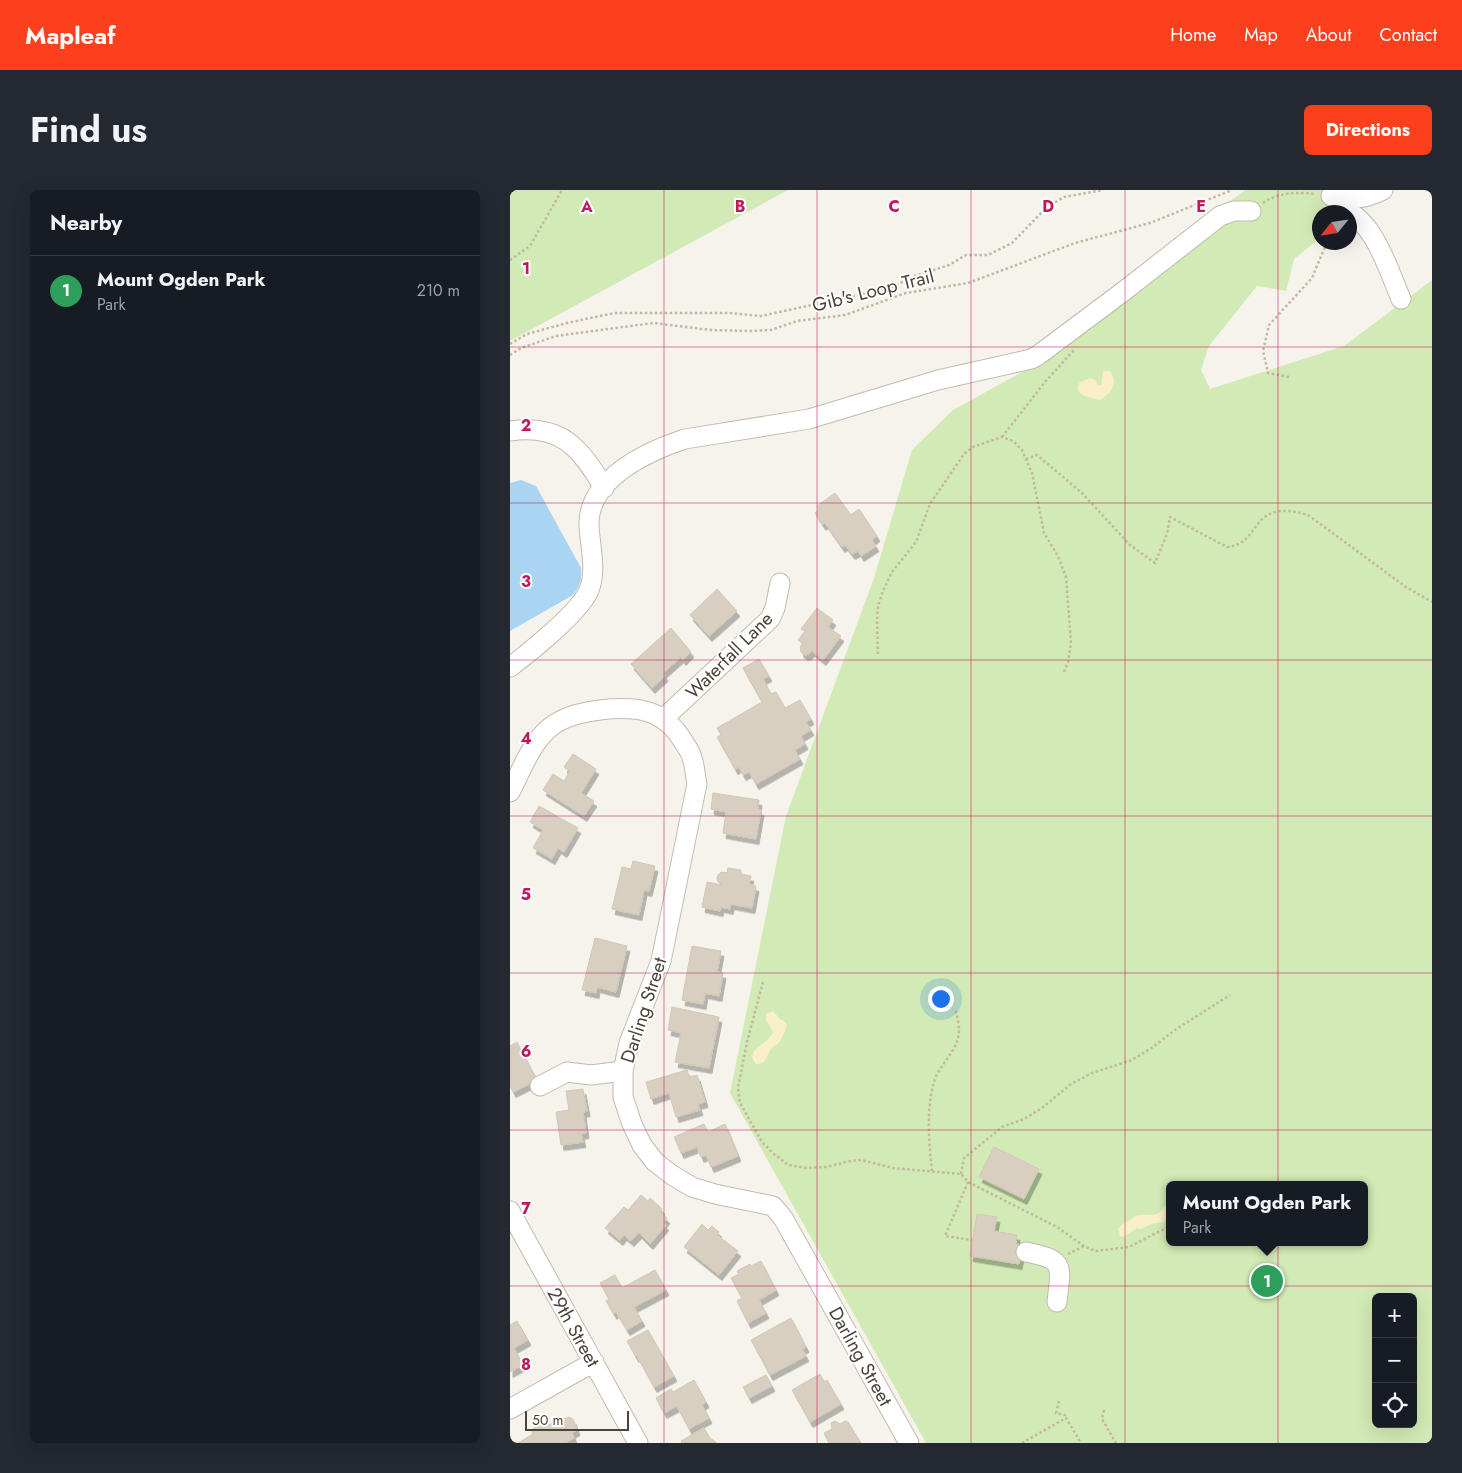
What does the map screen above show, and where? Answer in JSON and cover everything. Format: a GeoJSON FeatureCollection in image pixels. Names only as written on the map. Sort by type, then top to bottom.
{"type":"FeatureCollection","features":[{"type":"Feature","properties":{"kind":"street"},"geometry":{"type":"LineString","coordinates":[[1336,203],[1369,197],[1384,190]]}},
{"type":"Feature","properties":{"kind":"street"},"geometry":{"type":"LineString","coordinates":[[1336,203],[1360,219],[1372,234],[1401,299]]}},
{"type":"Feature","properties":{"kind":"street"},"geometry":{"type":"LineString","coordinates":[[510,667],[574,611],[586,597],[592,580],[589,523],[591,512],[597,496],[630,463],[685,439],[808,419],[938,380],[1031,359],[1124,292],[1220,216],[1234,211],[1251,212]]}},
{"type":"Feature","properties":{"kind":"street"},"geometry":{"type":"LineString","coordinates":[[510,431],[540,430],[561,437],[576,448],[604,488]]}},
{"type":"Feature","properties":{"kind":"street","name":"Waterfall Lane"},"geometry":{"type":"LineString","coordinates":[[664,719],[770,619],[775,608],[780,583]]}},
{"type":"Feature","properties":{"kind":"street","name":"Darling Street"},"geometry":{"type":"LineString","coordinates":[[510,792],[531,753],[545,733],[564,718],[583,712],[620,708],[644,710],[664,719],[679,735],[692,756],[697,784],[661,960],[629,1043],[623,1071],[624,1097],[632,1124],[642,1144],[655,1162],[672,1175],[692,1187],[772,1206],[783,1218],[909,1443]]}},
{"type":"Feature","properties":{"kind":"street"},"geometry":{"type":"LineString","coordinates":[[540,1086],[567,1072],[591,1075],[623,1071]]}},
{"type":"Feature","properties":{"kind":"street","name":"29th Street"},"geometry":{"type":"LineString","coordinates":[[510,1211],[638,1443]]}},
{"type":"Feature","properties":{"kind":"street"},"geometry":{"type":"LineString","coordinates":[[1026,1252],[1047,1256],[1055,1261],[1060,1272],[1057,1302]]}},
{"type":"Feature","properties":{"kind":"street"},"geometry":{"type":"LineString","coordinates":[[510,1409],[594,1362]]}},
{"type":"Feature","properties":{"kind":"path"},"geometry":{"type":"LineString","coordinates":[[510,260],[530,246],[562,190]]}},
{"type":"Feature","properties":{"kind":"path","name":"Gib's Loop Trail"},"geometry":{"type":"LineString","coordinates":[[510,344],[527,334],[614,313],[730,313],[761,316],[890,288],[916,276],[950,265],[966,255],[988,255],[1012,243],[1028,229],[1047,207],[1064,198],[1103,190]]}},
{"type":"Feature","properties":{"kind":"path","name":"Gib's Loop Trail"},"geometry":{"type":"LineString","coordinates":[[510,355],[521,348],[556,336],[653,323],[710,330],[761,331],[771,330],[797,321],[845,315],[906,293],[968,283],[1075,243],[1150,223],[1232,190]]}},
{"type":"Feature","properties":{"kind":"path"},"geometry":{"type":"LineString","coordinates":[[1251,212],[1267,200],[1297,192],[1336,203]]}},
{"type":"Feature","properties":{"kind":"path"},"geometry":{"type":"LineString","coordinates":[[1289,377],[1268,373],[1263,351],[1270,325],[1312,278],[1324,250]]}},
{"type":"Feature","properties":{"kind":"path"},"geometry":{"type":"LineString","coordinates":[[878,654],[878,606],[883,591],[892,572],[916,542],[930,504],[964,454],[974,447],[1002,437],[1045,382],[1080,344]]}},
{"type":"Feature","properties":{"kind":"path"},"geometry":{"type":"LineString","coordinates":[[1002,437],[1013,441],[1022,450],[1032,472],[1044,534],[1058,556],[1066,577],[1071,643],[1068,662],[1063,674]]}},
{"type":"Feature","properties":{"kind":"path"},"geometry":{"type":"LineString","coordinates":[[1026,459],[1037,455],[1082,493],[1130,545],[1155,563],[1167,534],[1170,517],[1227,547],[1241,543],[1261,519],[1268,514],[1291,510],[1308,515],[1406,587],[1432,602]]}},
{"type":"Feature","properties":{"kind":"path"},"geometry":{"type":"LineString","coordinates":[[763,982],[747,1042],[738,1088],[740,1103],[762,1142],[788,1164],[807,1168],[826,1167],[861,1160],[893,1168],[961,1174],[968,1182],[1057,1227],[1084,1246],[1096,1251],[1129,1247],[1166,1228]]}},
{"type":"Feature","properties":{"kind":"path"},"geometry":{"type":"LineString","coordinates":[[961,1174],[964,1158],[1002,1127],[1024,1119],[1042,1108],[1071,1084],[1092,1073],[1132,1060],[1230,995]]}},
{"type":"Feature","properties":{"kind":"path"},"geometry":{"type":"LineString","coordinates":[[932,1171],[929,1143],[931,1095],[934,1080],[952,1052],[958,1038],[959,1030],[956,1011]]}},
{"type":"Feature","properties":{"kind":"path"},"geometry":{"type":"LineString","coordinates":[[968,1182],[945,1236],[972,1240]]}},
{"type":"Feature","properties":{"kind":"path"},"geometry":{"type":"LineString","coordinates":[[1059,1401],[1056,1413],[1065,1415],[1081,1443]]}},
{"type":"Feature","properties":{"kind":"path"},"geometry":{"type":"LineString","coordinates":[[1104,1410],[1102,1419],[1116,1443]]}},
{"type":"Feature","properties":{"kind":"path"},"geometry":{"type":"LineString","coordinates":[[1022,1443],[1066,1418]]}},
{"type":"Feature","properties":{"kind":"green space"},"geometry":{"type":"Polygon","coordinates":[[[510,190],[788,190],[510,341],[510,190]]]}},
{"type":"Feature","properties":{"kind":"green space"},"geometry":{"type":"Polygon","coordinates":[[[1245,190],[1360,190],[1352,205],[1312,205],[1312,245],[1294,259],[1286,291],[1257,286],[1209,346],[1201,370],[1210,389],[1344,346],[1432,280],[1432,1443],[926,1443],[730,1093],[786,816],[874,578],[912,450],[953,410],[1042,361],[1199,224],[1245,190]]]}},
{"type":"Feature","properties":{"kind":"sand"},"geometry":{"type":"Polygon","coordinates":[[[1110,371],[1114,380],[1114,384],[1107,395],[1099,400],[1079,393],[1078,386],[1080,382],[1091,378],[1098,385],[1101,385],[1103,372],[1110,371]]]}},
{"type":"Feature","properties":{"kind":"sand"},"geometry":{"type":"Polygon","coordinates":[[[773,1011],[787,1024],[786,1028],[778,1044],[771,1050],[765,1060],[760,1064],[756,1064],[752,1055],[773,1032],[766,1020],[766,1014],[773,1011]]]}},
{"type":"Feature","properties":{"kind":"sand"},"geometry":{"type":"Polygon","coordinates":[[[1166,1206],[1166,1220],[1141,1229],[1137,1228],[1124,1237],[1120,1236],[1118,1229],[1124,1222],[1138,1215],[1159,1213],[1166,1206]]]}},
{"type":"Feature","properties":{"kind":"water"},"geometry":{"type":"Polygon","coordinates":[[[521,480],[536,486],[581,568],[581,579],[573,595],[510,631],[510,483],[521,480]]]}},
{"type":"Feature","properties":{"kind":"building"},"geometry":{"type":"Polygon","coordinates":[[[835,493],[851,515],[859,509],[877,536],[872,540],[876,546],[861,556],[858,551],[852,554],[845,545],[842,547],[825,523],[823,525],[815,513],[819,510],[817,506],[835,493]]]}},
{"type":"Feature","properties":{"kind":"building"},"geometry":{"type":"Polygon","coordinates":[[[717,589],[737,611],[709,636],[690,615],[717,589]]]}},
{"type":"Feature","properties":{"kind":"building"},"geometry":{"type":"Polygon","coordinates":[[[817,608],[833,620],[828,627],[841,636],[823,660],[812,651],[805,655],[801,652],[800,647],[803,644],[798,640],[805,631],[801,629],[817,608]]]}},
{"type":"Feature","properties":{"kind":"building"},"geometry":{"type":"Polygon","coordinates":[[[671,628],[691,652],[683,660],[681,657],[663,673],[665,676],[652,688],[631,664],[671,628]]]}},
{"type":"Feature","properties":{"kind":"building"},"geometry":{"type":"Polygon","coordinates":[[[759,659],[769,676],[763,679],[771,694],[776,692],[785,708],[800,700],[811,719],[806,722],[811,730],[801,736],[805,744],[795,750],[800,759],[756,784],[749,772],[743,775],[739,767],[735,769],[717,737],[721,735],[717,728],[762,702],[743,668],[759,659]]]}},
{"type":"Feature","properties":{"kind":"building"},"geometry":{"type":"Polygon","coordinates":[[[573,754],[596,769],[581,793],[594,801],[584,816],[543,790],[553,774],[564,781],[570,771],[564,767],[573,754]]]}},
{"type":"Feature","properties":{"kind":"building"},"geometry":{"type":"Polygon","coordinates":[[[713,793],[759,800],[758,810],[761,810],[756,839],[723,833],[726,812],[711,809],[713,793]]]}},
{"type":"Feature","properties":{"kind":"building"},"geometry":{"type":"Polygon","coordinates":[[[539,806],[578,828],[564,852],[558,848],[552,859],[533,848],[543,830],[530,822],[539,806]]]}},
{"type":"Feature","properties":{"kind":"building"},"geometry":{"type":"Polygon","coordinates":[[[633,861],[655,866],[649,891],[644,890],[639,915],[612,909],[622,867],[631,869],[633,861]]]}},
{"type":"Feature","properties":{"kind":"building"},"geometry":{"type":"Polygon","coordinates":[[[728,868],[741,870],[741,874],[751,876],[749,884],[756,886],[752,908],[731,904],[730,909],[721,907],[720,911],[702,907],[707,882],[722,885],[722,883],[718,882],[718,875],[721,872],[727,873],[728,868]]]}},
{"type":"Feature","properties":{"kind":"building"},"geometry":{"type":"Polygon","coordinates":[[[595,938],[627,946],[616,992],[597,987],[596,993],[582,990],[595,938]]]}},
{"type":"Feature","properties":{"kind":"building"},"geometry":{"type":"Polygon","coordinates":[[[692,946],[721,951],[717,972],[723,973],[719,996],[705,993],[703,1004],[682,1000],[692,946]]]}},
{"type":"Feature","properties":{"kind":"building"},"geometry":{"type":"Polygon","coordinates":[[[672,1007],[719,1017],[709,1068],[675,1062],[681,1033],[668,1030],[672,1007]]]}},
{"type":"Feature","properties":{"kind":"building"},"geometry":{"type":"Polygon","coordinates":[[[517,1042],[537,1080],[513,1092],[510,1086],[510,1046],[517,1042]]]}},
{"type":"Feature","properties":{"kind":"building"},"geometry":{"type":"Polygon","coordinates":[[[687,1070],[689,1077],[697,1075],[705,1102],[698,1104],[700,1110],[676,1117],[669,1093],[651,1099],[646,1082],[687,1070]]]}},
{"type":"Feature","properties":{"kind":"building"},"geometry":{"type":"Polygon","coordinates":[[[583,1089],[587,1111],[583,1112],[586,1133],[581,1134],[583,1142],[561,1145],[556,1112],[569,1110],[566,1091],[583,1089]]]}},
{"type":"Feature","properties":{"kind":"building"},"geometry":{"type":"Polygon","coordinates":[[[704,1124],[708,1132],[725,1124],[738,1156],[711,1167],[706,1155],[701,1157],[697,1147],[681,1153],[674,1137],[704,1124]]]}},
{"type":"Feature","properties":{"kind":"building"},"geometry":{"type":"Polygon","coordinates":[[[994,1147],[1039,1169],[1024,1199],[979,1177],[994,1147]]]}},
{"type":"Feature","properties":{"kind":"building"},"geometry":{"type":"Polygon","coordinates":[[[641,1195],[648,1201],[650,1198],[662,1209],[660,1212],[667,1218],[663,1223],[666,1225],[650,1244],[639,1233],[631,1241],[624,1235],[620,1240],[605,1228],[624,1207],[628,1210],[641,1195]]]}},
{"type":"Feature","properties":{"kind":"building"},"geometry":{"type":"Polygon","coordinates":[[[977,1214],[997,1217],[994,1231],[1017,1235],[1016,1244],[1023,1245],[1019,1264],[970,1256],[977,1214]]]}},
{"type":"Feature","properties":{"kind":"building"},"geometry":{"type":"Polygon","coordinates":[[[702,1224],[708,1230],[712,1226],[719,1232],[717,1235],[738,1251],[719,1275],[684,1247],[702,1224]]]}},
{"type":"Feature","properties":{"kind":"building"},"geometry":{"type":"Polygon","coordinates":[[[761,1261],[776,1290],[759,1300],[766,1313],[748,1323],[737,1301],[742,1298],[731,1278],[739,1274],[737,1271],[761,1261]]]}},
{"type":"Feature","properties":{"kind":"building"},"geometry":{"type":"Polygon","coordinates":[[[655,1270],[666,1290],[634,1307],[642,1321],[627,1330],[616,1312],[614,1314],[606,1301],[609,1299],[600,1283],[615,1275],[622,1288],[655,1270]]]}},
{"type":"Feature","properties":{"kind":"building"},"geometry":{"type":"Polygon","coordinates":[[[791,1318],[806,1347],[802,1349],[806,1356],[770,1375],[751,1340],[791,1318]]]}},
{"type":"Feature","properties":{"kind":"building"},"geometry":{"type":"Polygon","coordinates":[[[517,1321],[528,1340],[514,1348],[523,1365],[510,1372],[510,1325],[517,1321]]]}},
{"type":"Feature","properties":{"kind":"building"},"geometry":{"type":"Polygon","coordinates":[[[648,1330],[674,1376],[654,1387],[627,1341],[648,1330]]]}},
{"type":"Feature","properties":{"kind":"building"},"geometry":{"type":"Polygon","coordinates":[[[820,1374],[824,1382],[827,1380],[841,1404],[810,1422],[792,1390],[820,1374]]]}},
{"type":"Feature","properties":{"kind":"building"},"geometry":{"type":"Polygon","coordinates":[[[766,1375],[772,1386],[749,1398],[743,1387],[766,1375]]]}},
{"type":"Feature","properties":{"kind":"building"},"geometry":{"type":"Polygon","coordinates":[[[694,1380],[706,1402],[702,1405],[709,1418],[689,1429],[677,1406],[664,1413],[656,1398],[671,1389],[673,1392],[694,1380]]]}},
{"type":"Feature","properties":{"kind":"building"},"geometry":{"type":"Polygon","coordinates":[[[569,1417],[573,1419],[577,1430],[572,1433],[574,1438],[565,1443],[518,1443],[533,1434],[531,1430],[543,1423],[545,1427],[552,1423],[554,1426],[569,1417]]]}},
{"type":"Feature","properties":{"kind":"building"},"geometry":{"type":"Polygon","coordinates":[[[835,1421],[840,1424],[845,1421],[848,1422],[861,1443],[829,1443],[824,1433],[832,1429],[831,1423],[835,1421]]]}},
{"type":"Feature","properties":{"kind":"building"},"geometry":{"type":"Polygon","coordinates":[[[704,1428],[710,1438],[717,1443],[682,1443],[681,1441],[704,1428]]]}},
{"type":"Feature","properties":{"kind":"place","name":"Mount Ogden Park"},"geometry":{"type":"Point","coordinates":[1267,1281]}}]}
